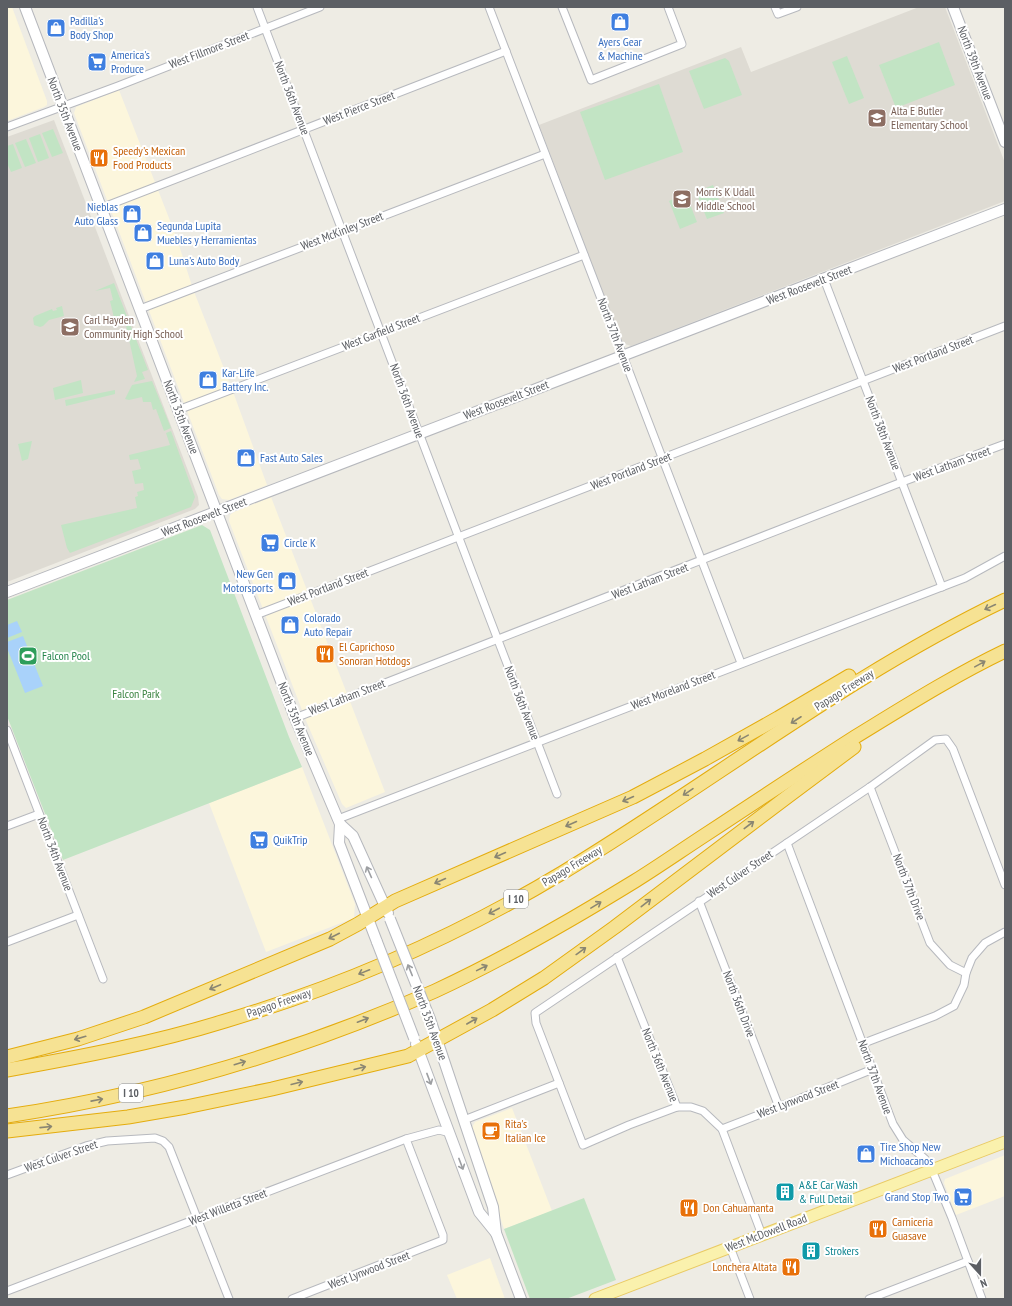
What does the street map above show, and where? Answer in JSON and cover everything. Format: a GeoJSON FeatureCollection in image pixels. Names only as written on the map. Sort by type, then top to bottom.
{"type":"FeatureCollection","features":[{"type":"Feature","properties":{"kind":"highway","name":"Papago Freeway"},"geometry":{"type":"LineString","coordinates":[[7,1070],[127,1046],[223,1022],[315,992],[435,940],[490,913],[562,873],[625,834],[782,729],[853,684],[913,648],[975,614],[1005,600]]}},
{"type":"Feature","properties":{"kind":"highway"},"geometry":{"type":"LineString","coordinates":[[7,1057],[78,1039],[144,1017],[370,923],[388,913],[402,898],[633,797],[752,733],[872,663],[975,614]]}},
{"type":"Feature","properties":{"kind":"highway","name":"I 10"},"geometry":{"type":"LineString","coordinates":[[7,1116],[137,1092],[203,1074],[329,1033],[399,1006],[437,989],[498,960],[557,928],[631,884],[834,750],[895,712],[1005,651]]}},
{"type":"Feature","properties":{"kind":"highway"},"geometry":{"type":"LineString","coordinates":[[7,1131],[128,1117],[193,1106],[272,1089],[408,1056],[419,1050],[436,1035],[544,978],[615,927],[786,797],[869,737],[955,678]]}},
{"type":"Feature","properties":{"kind":"main road","name":"North 35th Avenue"},"geometry":{"type":"LineString","coordinates":[[25,7],[295,718],[339,822],[353,836],[388,913],[436,1035],[493,1207],[496,1233],[520,1299]]}},
{"type":"Feature","properties":{"kind":"main road","name":"North 39th Avenue"},"geometry":{"type":"LineString","coordinates":[[953,7],[1005,142]]}},
{"type":"Feature","properties":{"kind":"main road","name":"West Roosevelt Street"},"geometry":{"type":"LineString","coordinates":[[7,592],[1005,209]]}},
{"type":"Feature","properties":{"kind":"main road","name":"North 35th Avenue"},"geometry":{"type":"LineString","coordinates":[[339,822],[339,842],[480,1212],[496,1233]]}},
{"type":"Feature","properties":{"kind":"main road","name":"West McDowell Road"},"geometry":{"type":"LineString","coordinates":[[595,1299],[1005,1142]]}},
{"type":"Feature","properties":{"kind":"street","name":"North 36th Avenue"},"geometry":{"type":"LineString","coordinates":[[257,7],[419,434],[558,794]]}},
{"type":"Feature","properties":{"kind":"street","name":"West Fillmore Street"},"geometry":{"type":"LineString","coordinates":[[7,127],[320,7]]}},
{"type":"Feature","properties":{"kind":"street","name":"North 37th Avenue"},"geometry":{"type":"LineString","coordinates":[[489,7],[741,663]]}},
{"type":"Feature","properties":{"kind":"street"},"geometry":{"type":"LineString","coordinates":[[562,7],[590,80],[682,44],[668,7]]}},
{"type":"Feature","properties":{"kind":"street"},"geometry":{"type":"LineString","coordinates":[[777,11],[796,7]]}},
{"type":"Feature","properties":{"kind":"street","name":"West Pierce Street"},"geometry":{"type":"LineString","coordinates":[[101,208],[506,51]]}},
{"type":"Feature","properties":{"kind":"street","name":"West McKinley Street"},"geometry":{"type":"LineString","coordinates":[[140,309],[545,154]]}},
{"type":"Feature","properties":{"kind":"street","name":"West Garfield Street"},"geometry":{"type":"LineString","coordinates":[[178,410],[584,255]]}},
{"type":"Feature","properties":{"kind":"street","name":"North 38th Avenue"},"geometry":{"type":"LineString","coordinates":[[824,279],[942,587]]}},
{"type":"Feature","properties":{"kind":"street","name":"West Portland Street"},"geometry":{"type":"LineString","coordinates":[[256,615],[1005,326]]}},
{"type":"Feature","properties":{"kind":"street","name":"West Latham Street"},"geometry":{"type":"LineString","coordinates":[[295,718],[902,482],[1005,444]]}},
{"type":"Feature","properties":{"kind":"street","name":"West Moreland Street"},"geometry":{"type":"LineString","coordinates":[[339,822],[537,742],[942,587],[980,571],[1005,556]]}},
{"type":"Feature","properties":{"kind":"street","name":"North 34th Avenue"},"geometry":{"type":"LineString","coordinates":[[7,730],[103,979]]}},
{"type":"Feature","properties":{"kind":"street","name":"West Culver Street"},"geometry":{"type":"LineString","coordinates":[[559,1083],[536,1023],[535,1013],[870,787],[935,740],[946,739],[953,749],[1005,885]]}},
{"type":"Feature","properties":{"kind":"street","name":"North 37th Drive"},"geometry":{"type":"LineString","coordinates":[[870,787],[930,943],[950,965],[966,973]]}},
{"type":"Feature","properties":{"kind":"street"},"geometry":{"type":"LineString","coordinates":[[7,826],[39,814]]}},
{"type":"Feature","properties":{"kind":"street","name":"North 37th Avenue"},"geometry":{"type":"LineString","coordinates":[[787,843],[864,1043],[890,1116],[898,1133],[909,1146],[925,1159],[932,1170],[982,1299]]}},
{"type":"Feature","properties":{"kind":"street","name":"North 36th Drive"},"geometry":{"type":"LineString","coordinates":[[700,902],[779,1107]]}},
{"type":"Feature","properties":{"kind":"street"},"geometry":{"type":"LineString","coordinates":[[7,942],[78,915]]}},
{"type":"Feature","properties":{"kind":"street"},"geometry":{"type":"LineString","coordinates":[[864,1043],[934,1016],[954,1006],[964,985],[966,973],[972,958],[985,943],[1005,932]]}},
{"type":"Feature","properties":{"kind":"street","name":"North 36th Avenue"},"geometry":{"type":"LineString","coordinates":[[617,957],[678,1107],[691,1107],[704,1111],[722,1128],[762,1235]]}},
{"type":"Feature","properties":{"kind":"street","name":"West Lynwood Street"},"geometry":{"type":"LineString","coordinates":[[722,1128],[873,1070]]}},
{"type":"Feature","properties":{"kind":"street"},"geometry":{"type":"LineString","coordinates":[[464,1120],[559,1083],[583,1145],[629,1125],[678,1107]]}},
{"type":"Feature","properties":{"kind":"street","name":"West Willetta Street"},"geometry":{"type":"LineString","coordinates":[[7,1291],[406,1139],[439,1130],[450,1133]]}},
{"type":"Feature","properties":{"kind":"street","name":"West Culver Street"},"geometry":{"type":"LineString","coordinates":[[7,1175],[86,1146],[112,1141],[154,1138],[163,1141],[169,1147],[197,1219]]}},
{"type":"Feature","properties":{"kind":"street","name":"West Lynwood Street"},"geometry":{"type":"LineString","coordinates":[[292,1299],[442,1242],[444,1239],[443,1235],[406,1139]]}},
{"type":"Feature","properties":{"kind":"street"},"geometry":{"type":"LineString","coordinates":[[197,1219],[229,1299]]}},
{"type":"Feature","properties":{"kind":"street"},"geometry":{"type":"LineString","coordinates":[[730,1247],[750,1299]]}},
{"type":"Feature","properties":{"kind":"street"},"geometry":{"type":"LineString","coordinates":[[869,1299],[968,1260]]}},
{"type":"Feature","properties":{"kind":"shaded area"},"geometry":{"type":"Polygon","coordinates":[[[7,7],[12,7],[47,101],[47,105],[7,121],[7,7]]]}},
{"type":"Feature","properties":{"kind":"shaded area"},"geometry":{"type":"Polygon","coordinates":[[[919,7],[945,7],[1005,163],[1005,201],[631,346],[625,344],[621,340],[539,125],[741,47],[751,72],[919,7]]]}},
{"type":"Feature","properties":{"kind":"shaded area"},"geometry":{"type":"Polygon","coordinates":[[[119,90],[176,236],[193,289],[267,485],[229,500],[222,499],[219,495],[74,113],[76,107],[119,90]]]}},
{"type":"Feature","properties":{"kind":"shaded area","name":"Carl Hayden Community High School"},"geometry":{"type":"Polygon","coordinates":[[[54,120],[198,497],[199,505],[195,509],[7,582],[7,137],[54,120]]]}},
{"type":"Feature","properties":{"kind":"shaded area"},"geometry":{"type":"Polygon","coordinates":[[[271,497],[385,792],[346,808],[342,804],[307,723],[229,521],[230,515],[234,512],[271,497]]]}},
{"type":"Feature","properties":{"kind":"shaded area"},"geometry":{"type":"Polygon","coordinates":[[[302,767],[355,904],[354,918],[266,952],[209,803],[302,767]]]}},
{"type":"Feature","properties":{"kind":"shaded area"},"geometry":{"type":"Polygon","coordinates":[[[512,1108],[552,1211],[504,1229],[471,1129],[475,1122],[512,1108]]]}},
{"type":"Feature","properties":{"kind":"shaded area"},"geometry":{"type":"Polygon","coordinates":[[[1005,1155],[1005,1196],[956,1215],[944,1183],[945,1179],[1005,1155]]]}},
{"type":"Feature","properties":{"kind":"shaded area"},"geometry":{"type":"Polygon","coordinates":[[[490,1258],[505,1299],[457,1299],[447,1275],[490,1258]]]}},
{"type":"Feature","properties":{"kind":"green space"},"geometry":{"type":"Polygon","coordinates":[[[939,42],[955,85],[896,108],[879,65],[939,42]]]}},
{"type":"Feature","properties":{"kind":"green space"},"geometry":{"type":"Polygon","coordinates":[[[847,56],[864,98],[849,104],[832,62],[847,56]]]}},
{"type":"Feature","properties":{"kind":"green space"},"geometry":{"type":"Polygon","coordinates":[[[725,58],[729,61],[742,95],[704,109],[689,71],[725,58]]]}},
{"type":"Feature","properties":{"kind":"green space"},"geometry":{"type":"Polygon","coordinates":[[[659,84],[683,152],[605,180],[580,112],[659,84]]]}},
{"type":"Feature","properties":{"kind":"green space"},"geometry":{"type":"Polygon","coordinates":[[[53,129],[63,153],[52,157],[42,133],[53,129]]]}},
{"type":"Feature","properties":{"kind":"green space"},"geometry":{"type":"Polygon","coordinates":[[[40,134],[49,158],[38,162],[29,138],[40,134]]]}},
{"type":"Feature","properties":{"kind":"green space"},"geometry":{"type":"Polygon","coordinates":[[[26,139],[36,163],[25,167],[15,143],[26,139]]]}},
{"type":"Feature","properties":{"kind":"green space"},"geometry":{"type":"Polygon","coordinates":[[[13,144],[22,168],[11,172],[7,163],[7,146],[13,144]]]}},
{"type":"Feature","properties":{"kind":"green space"},"geometry":{"type":"Polygon","coordinates":[[[713,185],[724,213],[707,219],[696,192],[713,185]]]}},
{"type":"Feature","properties":{"kind":"green space"},"geometry":{"type":"Polygon","coordinates":[[[686,194],[697,222],[680,229],[669,201],[686,194]]]}},
{"type":"Feature","properties":{"kind":"green space"},"geometry":{"type":"Polygon","coordinates":[[[114,283],[148,370],[142,372],[145,379],[134,382],[137,376],[125,321],[115,322],[110,301],[113,300],[110,288],[95,291],[114,283]]]}},
{"type":"Feature","properties":{"kind":"green space"},"geometry":{"type":"Polygon","coordinates":[[[62,306],[64,316],[49,320],[40,327],[34,325],[33,318],[35,316],[52,309],[53,311],[57,310],[56,308],[62,306]]]}},
{"type":"Feature","properties":{"kind":"green space"},"geometry":{"type":"Polygon","coordinates":[[[81,380],[83,393],[55,400],[53,388],[81,380]]]}},
{"type":"Feature","properties":{"kind":"green space"},"geometry":{"type":"Polygon","coordinates":[[[152,381],[171,428],[164,431],[156,409],[153,410],[151,402],[143,402],[142,397],[129,400],[125,399],[132,385],[152,381]]]}},
{"type":"Feature","properties":{"kind":"green space"},"geometry":{"type":"Polygon","coordinates":[[[115,390],[115,394],[66,406],[65,400],[115,390]]]}},
{"type":"Feature","properties":{"kind":"green space"},"geometry":{"type":"Polygon","coordinates":[[[171,431],[195,497],[191,507],[70,553],[67,548],[61,525],[137,508],[135,497],[138,496],[137,492],[144,490],[143,483],[135,484],[132,471],[141,469],[138,459],[130,460],[129,455],[170,445],[166,433],[171,431]]]}},
{"type":"Feature","properties":{"kind":"green space"},"geometry":{"type":"Polygon","coordinates":[[[32,441],[28,459],[22,461],[18,444],[32,441]]]}},
{"type":"Feature","properties":{"kind":"green space","name":"Falcon Park"},"geometry":{"type":"Polygon","coordinates":[[[202,525],[210,530],[289,737],[302,767],[63,860],[7,716],[7,600],[202,525]]]}},
{"type":"Feature","properties":{"kind":"green space"},"geometry":{"type":"Polygon","coordinates":[[[584,1198],[616,1280],[566,1299],[530,1299],[504,1229],[584,1198]]]}},
{"type":"Feature","properties":{"kind":"water"},"geometry":{"type":"Polygon","coordinates":[[[17,621],[22,632],[7,638],[7,625],[17,621]]]}},
{"type":"Feature","properties":{"kind":"water"},"geometry":{"type":"Polygon","coordinates":[[[23,636],[43,686],[25,693],[7,648],[7,642],[23,636]]]}},
{"type":"Feature","properties":{"kind":"place","name":"Ayers Gear & Machine"},"geometry":{"type":"Point","coordinates":[620,22]}},
{"type":"Feature","properties":{"kind":"place","name":"Padilla's Body Shop"},"geometry":{"type":"Point","coordinates":[56,28]}},
{"type":"Feature","properties":{"kind":"place","name":"America's Produce"},"geometry":{"type":"Point","coordinates":[97,62]}},
{"type":"Feature","properties":{"kind":"place","name":"Alta E Butler Elementary School"},"geometry":{"type":"Point","coordinates":[877,118]}},
{"type":"Feature","properties":{"kind":"place","name":"Speedy's Mexican Food Products"},"geometry":{"type":"Point","coordinates":[99,158]}},
{"type":"Feature","properties":{"kind":"place","name":"Morris K Udall Middle School"},"geometry":{"type":"Point","coordinates":[682,199]}},
{"type":"Feature","properties":{"kind":"place","name":"Nieblas Auto Glass"},"geometry":{"type":"Point","coordinates":[132,214]}},
{"type":"Feature","properties":{"kind":"place","name":"Segunda Lupita Muebles y Herramientas"},"geometry":{"type":"Point","coordinates":[143,233]}},
{"type":"Feature","properties":{"kind":"place","name":"Luna's Auto Body"},"geometry":{"type":"Point","coordinates":[155,261]}},
{"type":"Feature","properties":{"kind":"place","name":"Carl Hayden Community High School"},"geometry":{"type":"Point","coordinates":[70,327]}},
{"type":"Feature","properties":{"kind":"place","name":"Kar-Life Battery Inc."},"geometry":{"type":"Point","coordinates":[208,380]}},
{"type":"Feature","properties":{"kind":"place","name":"Fast Auto Sales"},"geometry":{"type":"Point","coordinates":[246,458]}},
{"type":"Feature","properties":{"kind":"place","name":"Circle K"},"geometry":{"type":"Point","coordinates":[270,543]}},
{"type":"Feature","properties":{"kind":"place","name":"New Gen Motorsports"},"geometry":{"type":"Point","coordinates":[287,581]}},
{"type":"Feature","properties":{"kind":"place","name":"Colorado Auto Repair"},"geometry":{"type":"Point","coordinates":[290,625]}},
{"type":"Feature","properties":{"kind":"place","name":"El Caprichoso Sonoran Hotdogs"},"geometry":{"type":"Point","coordinates":[325,654]}},
{"type":"Feature","properties":{"kind":"place","name":"Falcon Pool"},"geometry":{"type":"Point","coordinates":[28,656]}},
{"type":"Feature","properties":{"kind":"place","name":"QuikTrip"},"geometry":{"type":"Point","coordinates":[259,840]}},
{"type":"Feature","properties":{"kind":"place","name":"Rita's Italian Ice"},"geometry":{"type":"Point","coordinates":[491,1131]}},
{"type":"Feature","properties":{"kind":"place","name":"Tire Shop New Michoacanos"},"geometry":{"type":"Point","coordinates":[866,1154]}},
{"type":"Feature","properties":{"kind":"place","name":"A&E Car Wash & Full Detail"},"geometry":{"type":"Point","coordinates":[785,1192]}},
{"type":"Feature","properties":{"kind":"place","name":"Grand Stop Two"},"geometry":{"type":"Point","coordinates":[963,1197]}},
{"type":"Feature","properties":{"kind":"place","name":"Don Cahuamanta"},"geometry":{"type":"Point","coordinates":[689,1208]}},
{"type":"Feature","properties":{"kind":"place","name":"Carniceria Guasave"},"geometry":{"type":"Point","coordinates":[878,1229]}},
{"type":"Feature","properties":{"kind":"place","name":"Strokers"},"geometry":{"type":"Point","coordinates":[811,1251]}},
{"type":"Feature","properties":{"kind":"place","name":"Lonchera Altata"},"geometry":{"type":"Point","coordinates":[791,1267]}}]}
